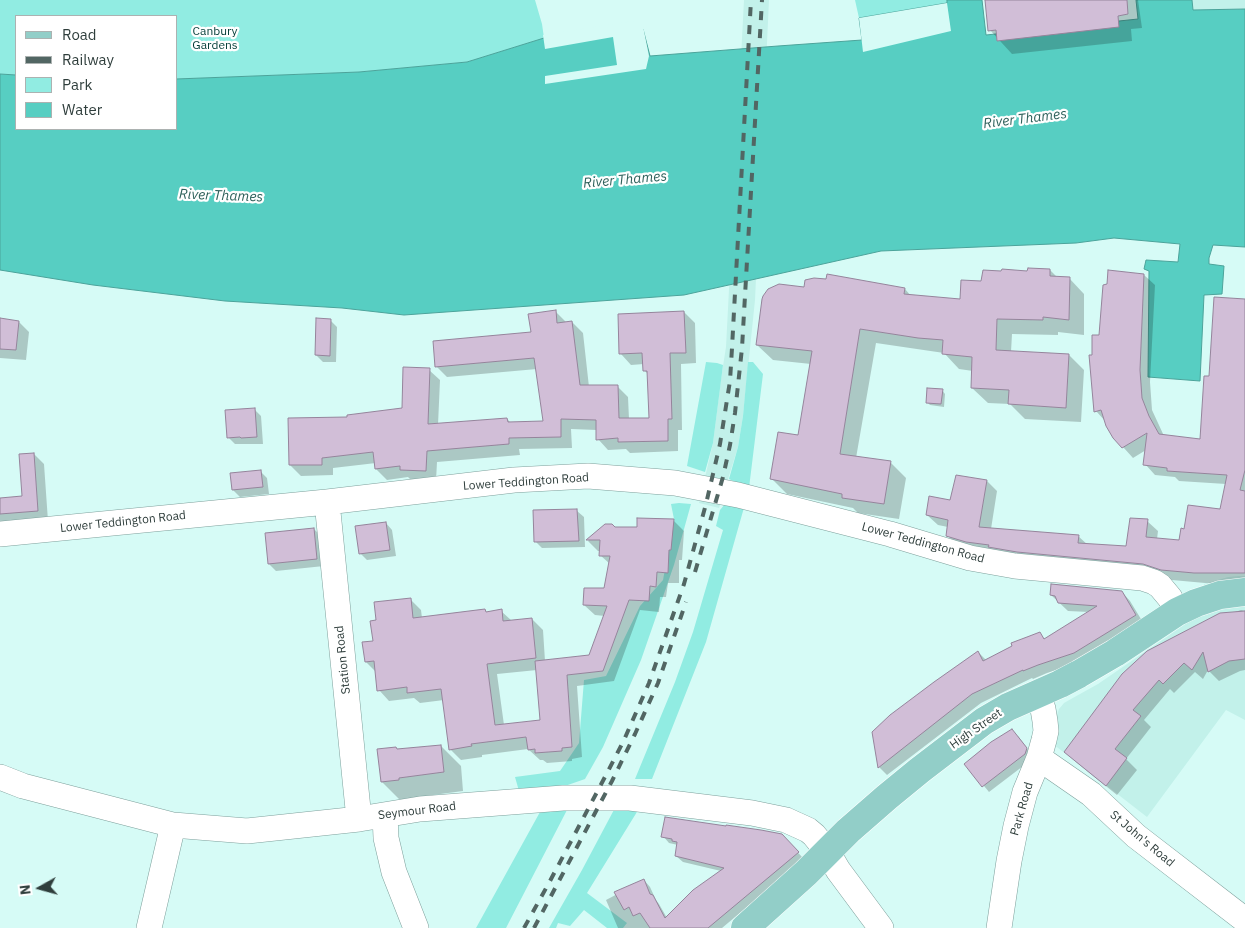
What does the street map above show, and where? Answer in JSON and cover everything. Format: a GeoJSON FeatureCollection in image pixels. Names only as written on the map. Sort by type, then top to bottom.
{"type":"FeatureCollection","features":[{"type":"Feature","properties":{"kind":"main road","name":"High Street"},"geometry":{"type":"LineString","coordinates":[[745,928],[887,797],[984,721],[1002,710],[1067,681],[1091,668],[1177,612],[1207,598],[1245,592]]}},
{"type":"Feature","properties":{"kind":"street","name":"Lower Teddington Road"},"geometry":{"type":"LineString","coordinates":[[0,534],[327,502],[506,481],[588,476],[675,483],[757,499],[890,534],[970,558],[1015,566],[1134,577],[1148,580],[1154,582],[1165,591],[1177,612]]}},
{"type":"Feature","properties":{"kind":"street","name":"Station Road"},"geometry":{"type":"LineString","coordinates":[[327,502],[359,819]]}},
{"type":"Feature","properties":{"kind":"street","name":"Park Road"},"geometry":{"type":"LineString","coordinates":[[1000,928],[1014,835],[1025,792],[1039,758],[1046,731],[1043,709],[1038,693]]}},
{"type":"Feature","properties":{"kind":"street","name":"St John's Road"},"geometry":{"type":"LineString","coordinates":[[1039,758],[1091,794],[1136,836],[1245,920]]}},
{"type":"Feature","properties":{"kind":"street","name":"Seymour Road"},"geometry":{"type":"LineString","coordinates":[[0,777],[23,786],[174,824],[247,831],[359,819],[420,809],[553,798],[630,798],[752,813],[786,820],[808,830],[819,840],[833,863],[880,928]]}},
{"type":"Feature","properties":{"kind":"street"},"geometry":{"type":"LineString","coordinates":[[385,815],[386,838],[394,872],[416,928]]}},
{"type":"Feature","properties":{"kind":"street"},"geometry":{"type":"LineString","coordinates":[[149,928],[174,824]]}},
{"type":"Feature","properties":{"kind":"shaded area"},"geometry":{"type":"Polygon","coordinates":[[[744,0],[769,0],[755,300],[738,447],[719,508],[699,503],[713,443],[726,347],[744,0]]]}},
{"type":"Feature","properties":{"kind":"shaded area"},"geometry":{"type":"Polygon","coordinates":[[[1192,0],[1245,0],[1245,9],[1193,10],[1192,0]]]}},
{"type":"Feature","properties":{"kind":"shaded area"},"geometry":{"type":"Polygon","coordinates":[[[1245,576],[1245,720],[1226,710],[1147,817],[1053,744],[1056,717],[1059,709],[1064,703],[1098,684],[1187,623],[1209,612],[1204,584],[1245,576]]]}},
{"type":"Feature","properties":{"kind":"green space","name":"Canbury Gardens"},"geometry":{"type":"Polygon","coordinates":[[[0,0],[535,0],[544,38],[467,62],[359,72],[178,79],[178,15],[15,15],[15,75],[0,74],[0,0]]]}},
{"type":"Feature","properties":{"kind":"green space"},"geometry":{"type":"Polygon","coordinates":[[[855,0],[947,0],[947,3],[859,18],[855,0]]]}},
{"type":"Feature","properties":{"kind":"green space"},"geometry":{"type":"Polygon","coordinates":[[[706,362],[723,365],[713,443],[705,472],[687,466],[706,362]]]}},
{"type":"Feature","properties":{"kind":"green space"},"geometry":{"type":"Polygon","coordinates":[[[748,362],[753,362],[763,374],[749,488],[729,479],[738,447],[748,362]]]}},
{"type":"Feature","properties":{"kind":"green space"},"geometry":{"type":"Polygon","coordinates":[[[671,504],[691,504],[674,565],[641,660],[603,747],[585,779],[562,787],[519,791],[515,777],[560,771],[579,743],[584,680],[606,676],[640,606],[663,580],[674,519],[671,504]]]}},
{"type":"Feature","properties":{"kind":"green space"},"geometry":{"type":"Polygon","coordinates":[[[725,504],[745,504],[706,642],[652,779],[635,779],[675,682],[693,632],[723,530],[716,526],[720,510],[725,504]]]}},
{"type":"Feature","properties":{"kind":"green space"},"geometry":{"type":"Polygon","coordinates":[[[616,806],[640,807],[587,893],[627,923],[623,928],[607,928],[584,910],[570,926],[558,923],[556,928],[549,928],[582,870],[616,806]]]}},
{"type":"Feature","properties":{"kind":"green space"},"geometry":{"type":"Polygon","coordinates":[[[567,810],[506,928],[476,928],[540,812],[567,810]]]}},
{"type":"Feature","properties":{"kind":"water","name":"River Thames"},"geometry":{"type":"Polygon","coordinates":[[[947,0],[982,0],[986,35],[1138,19],[1136,0],[1192,0],[1193,10],[1245,9],[1245,247],[1213,245],[1209,264],[1224,266],[1222,294],[1204,295],[1200,381],[1148,377],[1149,271],[1144,269],[1146,260],[1178,262],[1180,244],[1114,238],[1076,243],[881,251],[684,295],[404,315],[342,308],[225,301],[93,285],[0,270],[0,74],[15,75],[15,130],[178,130],[178,79],[359,72],[467,62],[544,38],[643,29],[650,56],[862,40],[859,18],[947,3],[947,0]]]}},
{"type":"Feature","properties":{"kind":"pier"},"geometry":{"type":"Polygon","coordinates":[[[947,3],[951,31],[863,52],[859,18],[947,3]]]}},
{"type":"Feature","properties":{"kind":"pier"},"geometry":{"type":"Polygon","coordinates":[[[633,21],[643,26],[649,56],[646,69],[545,84],[545,76],[617,65],[613,37],[545,49],[543,35],[633,21]]]}},
{"type":"Feature","properties":{"kind":"building"},"geometry":{"type":"Polygon","coordinates":[[[985,0],[1127,0],[1128,14],[1118,16],[1119,27],[997,41],[996,30],[988,31],[985,0]]]}},
{"type":"Feature","properties":{"kind":"building"},"geometry":{"type":"Polygon","coordinates":[[[1028,268],[1050,269],[1050,276],[1070,277],[1069,320],[1043,317],[1043,320],[997,319],[996,350],[1069,354],[1066,408],[1008,404],[1009,390],[971,388],[972,357],[942,354],[943,340],[860,329],[840,454],[891,461],[884,504],[842,498],[842,494],[770,479],[778,432],[798,435],[812,351],[756,345],[762,299],[768,289],[779,284],[804,287],[805,280],[814,278],[826,279],[827,274],[905,288],[904,294],[960,299],[961,280],[981,281],[983,270],[1027,271],[1028,268]]]}},
{"type":"Feature","properties":{"kind":"building"},"geometry":{"type":"Polygon","coordinates":[[[1108,270],[1144,274],[1140,370],[1142,398],[1159,434],[1200,439],[1204,376],[1209,376],[1214,297],[1245,299],[1245,470],[1240,490],[1245,491],[1245,573],[1194,573],[1161,570],[1143,564],[1017,552],[988,547],[989,545],[966,542],[946,536],[948,520],[926,515],[929,496],[950,500],[956,475],[987,480],[979,527],[1079,535],[1078,543],[1126,546],[1130,518],[1148,519],[1146,537],[1179,540],[1181,528],[1184,529],[1188,505],[1220,509],[1227,475],[1167,471],[1167,468],[1143,465],[1147,433],[1122,448],[1106,426],[1101,410],[1094,412],[1089,355],[1092,355],[1092,335],[1099,335],[1103,285],[1107,284],[1108,270]]]}},
{"type":"Feature","properties":{"kind":"building"},"geometry":{"type":"Polygon","coordinates":[[[556,310],[557,323],[572,321],[580,385],[618,385],[619,418],[649,418],[647,371],[643,371],[642,353],[619,354],[618,314],[684,311],[686,353],[670,353],[672,419],[668,419],[668,441],[618,442],[618,438],[596,440],[596,420],[561,419],[561,437],[509,438],[509,444],[427,451],[426,471],[400,470],[400,466],[375,469],[373,452],[322,458],[322,465],[289,465],[288,418],[347,417],[347,415],[402,408],[403,367],[430,368],[428,424],[507,418],[508,422],[543,421],[534,358],[435,367],[433,341],[531,332],[528,314],[556,310]]]}},
{"type":"Feature","properties":{"kind":"building"},"geometry":{"type":"Polygon","coordinates":[[[0,318],[19,321],[16,350],[0,349],[0,318]]]}},
{"type":"Feature","properties":{"kind":"building"},"geometry":{"type":"Polygon","coordinates":[[[316,318],[331,319],[330,356],[315,355],[316,318]]]}},
{"type":"Feature","properties":{"kind":"building"},"geometry":{"type":"Polygon","coordinates":[[[927,388],[943,389],[941,404],[926,403],[927,388]]]}},
{"type":"Feature","properties":{"kind":"building"},"geometry":{"type":"Polygon","coordinates":[[[255,408],[257,437],[227,438],[225,410],[255,408]]]}},
{"type":"Feature","properties":{"kind":"building"},"geometry":{"type":"Polygon","coordinates":[[[34,453],[38,511],[0,514],[0,498],[22,496],[19,454],[34,453]]]}},
{"type":"Feature","properties":{"kind":"building"},"geometry":{"type":"Polygon","coordinates":[[[261,470],[263,487],[232,490],[230,473],[261,470]]]}},
{"type":"Feature","properties":{"kind":"building"},"geometry":{"type":"Polygon","coordinates":[[[577,509],[579,541],[534,542],[533,510],[577,509]]]}},
{"type":"Feature","properties":{"kind":"building"},"geometry":{"type":"Polygon","coordinates":[[[637,518],[674,519],[671,550],[669,550],[668,573],[657,572],[656,587],[650,586],[649,601],[629,600],[603,671],[567,675],[572,747],[562,748],[562,751],[535,753],[535,749],[528,750],[526,737],[471,744],[472,746],[449,750],[441,689],[407,693],[407,687],[377,691],[374,661],[365,662],[362,642],[373,641],[370,621],[376,620],[374,602],[411,598],[413,618],[485,609],[486,612],[502,609],[503,621],[532,618],[536,658],[487,664],[495,725],[540,720],[535,661],[589,655],[607,606],[583,605],[584,588],[604,588],[610,556],[599,556],[600,540],[586,540],[605,524],[612,524],[615,527],[637,527],[637,518]]]}},
{"type":"Feature","properties":{"kind":"building"},"geometry":{"type":"Polygon","coordinates":[[[386,522],[390,550],[359,554],[355,526],[386,522]]]}},
{"type":"Feature","properties":{"kind":"building"},"geometry":{"type":"Polygon","coordinates":[[[314,528],[317,559],[268,564],[265,533],[314,528]]]}},
{"type":"Feature","properties":{"kind":"building"},"geometry":{"type":"Polygon","coordinates":[[[1051,584],[1122,591],[1136,615],[1074,653],[1023,670],[972,694],[878,768],[872,732],[890,715],[934,682],[978,651],[983,661],[1012,646],[1011,643],[1040,632],[1044,639],[1097,606],[1058,603],[1055,596],[1050,595],[1051,584]]]}},
{"type":"Feature","properties":{"kind":"building"},"geometry":{"type":"Polygon","coordinates":[[[1245,611],[1245,659],[1229,661],[1208,672],[1203,652],[1192,670],[1184,663],[1163,684],[1159,680],[1133,710],[1141,716],[1115,749],[1127,758],[1106,786],[1064,752],[1122,674],[1147,651],[1220,613],[1245,611]]]}},
{"type":"Feature","properties":{"kind":"building"},"geometry":{"type":"Polygon","coordinates":[[[1012,729],[1027,748],[1025,754],[982,787],[964,764],[991,742],[1012,729]]]}},
{"type":"Feature","properties":{"kind":"building"},"geometry":{"type":"Polygon","coordinates":[[[441,745],[444,772],[381,782],[377,749],[441,745]]]}},
{"type":"Feature","properties":{"kind":"building"},"geometry":{"type":"Polygon","coordinates":[[[665,817],[782,834],[799,852],[708,928],[650,928],[640,913],[633,916],[629,907],[624,910],[614,892],[644,879],[650,894],[653,895],[665,918],[693,890],[724,868],[675,856],[677,842],[661,837],[665,817]]]}},
{"type":"Feature","properties":{"kind":"railway"},"geometry":{"type":"LineString","coordinates":[[524,928],[624,740],[649,683],[684,584],[706,504],[720,444],[730,381],[751,0]]}},
{"type":"Feature","properties":{"kind":"railway"},"geometry":{"type":"LineString","coordinates":[[695,572],[723,477],[735,413],[742,348],[762,0]]}},
{"type":"Feature","properties":{"kind":"railway"},"geometry":{"type":"LineString","coordinates":[[534,928],[635,734],[658,683],[686,602]]}}]}
